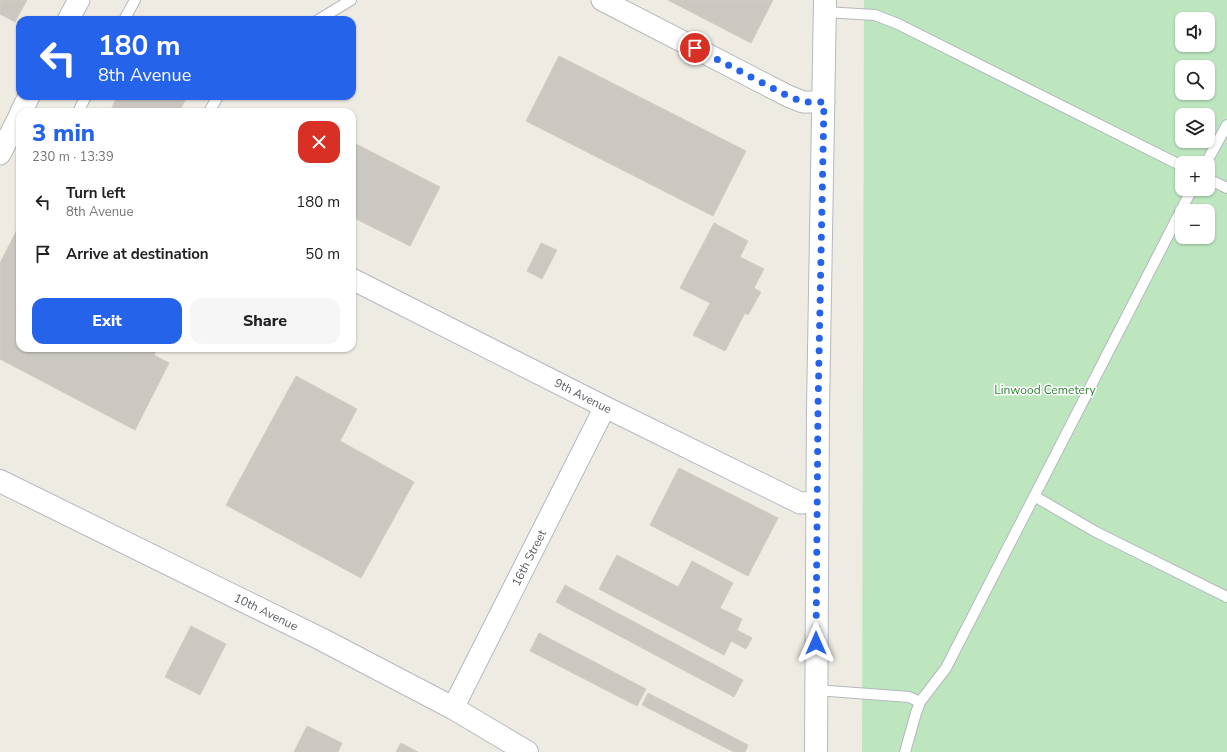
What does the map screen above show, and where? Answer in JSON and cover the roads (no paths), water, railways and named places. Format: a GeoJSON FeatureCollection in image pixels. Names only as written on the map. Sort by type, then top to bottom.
{"type":"FeatureCollection","features":[{"type":"Feature","properties":{"kind":"street"},"geometry":{"type":"LineString","coordinates":[[70,16],[78,0]]}},
{"type":"Feature","properties":{"kind":"street"},"geometry":{"type":"LineString","coordinates":[[602,0],[788,96],[803,102],[824,102]]}},
{"type":"Feature","properties":{"kind":"street"},"geometry":{"type":"LineString","coordinates":[[816,752],[825,6]]}},
{"type":"Feature","properties":{"kind":"street"},"geometry":{"type":"LineString","coordinates":[[0,154],[16,126]]}},
{"type":"Feature","properties":{"kind":"street","name":"9th Avenue"},"geometry":{"type":"LineString","coordinates":[[356,281],[605,407],[800,503],[818,502]]}},
{"type":"Feature","properties":{"kind":"street","name":"16th Street"},"geometry":{"type":"LineString","coordinates":[[453,708],[605,407]]}},
{"type":"Feature","properties":{"kind":"street","name":"10th Avenue"},"geometry":{"type":"LineString","coordinates":[[0,480],[321,639],[453,708],[527,752]]}},
{"type":"Feature","properties":{"kind":"lane"},"geometry":{"type":"LineString","coordinates":[[126,16],[134,0]]}},
{"type":"Feature","properties":{"kind":"lane"},"geometry":{"type":"LineString","coordinates":[[324,16],[350,0]]}},
{"type":"Feature","properties":{"kind":"lane"},"geometry":{"type":"LineString","coordinates":[[825,6],[875,15],[898,24],[1175,162]]}},
{"type":"Feature","properties":{"kind":"lane"},"geometry":{"type":"LineString","coordinates":[[1210,156],[1227,125]]}},
{"type":"Feature","properties":{"kind":"lane"},"geometry":{"type":"LineString","coordinates":[[1215,182],[1227,188]]}},
{"type":"Feature","properties":{"kind":"lane"},"geometry":{"type":"LineString","coordinates":[[906,752],[920,702],[946,668],[1188,196]]}},
{"type":"Feature","properties":{"kind":"lane"},"geometry":{"type":"LineString","coordinates":[[1034,496],[1096,532],[1227,597]]}},
{"type":"Feature","properties":{"kind":"lane"},"geometry":{"type":"LineString","coordinates":[[816,690],[909,697],[920,702]]}},
{"type":"Feature","properties":{"kind":"park label","name":"Linwood Cemetery"},"geometry":{"type":"Point","coordinates":[1045,390]}}]}
